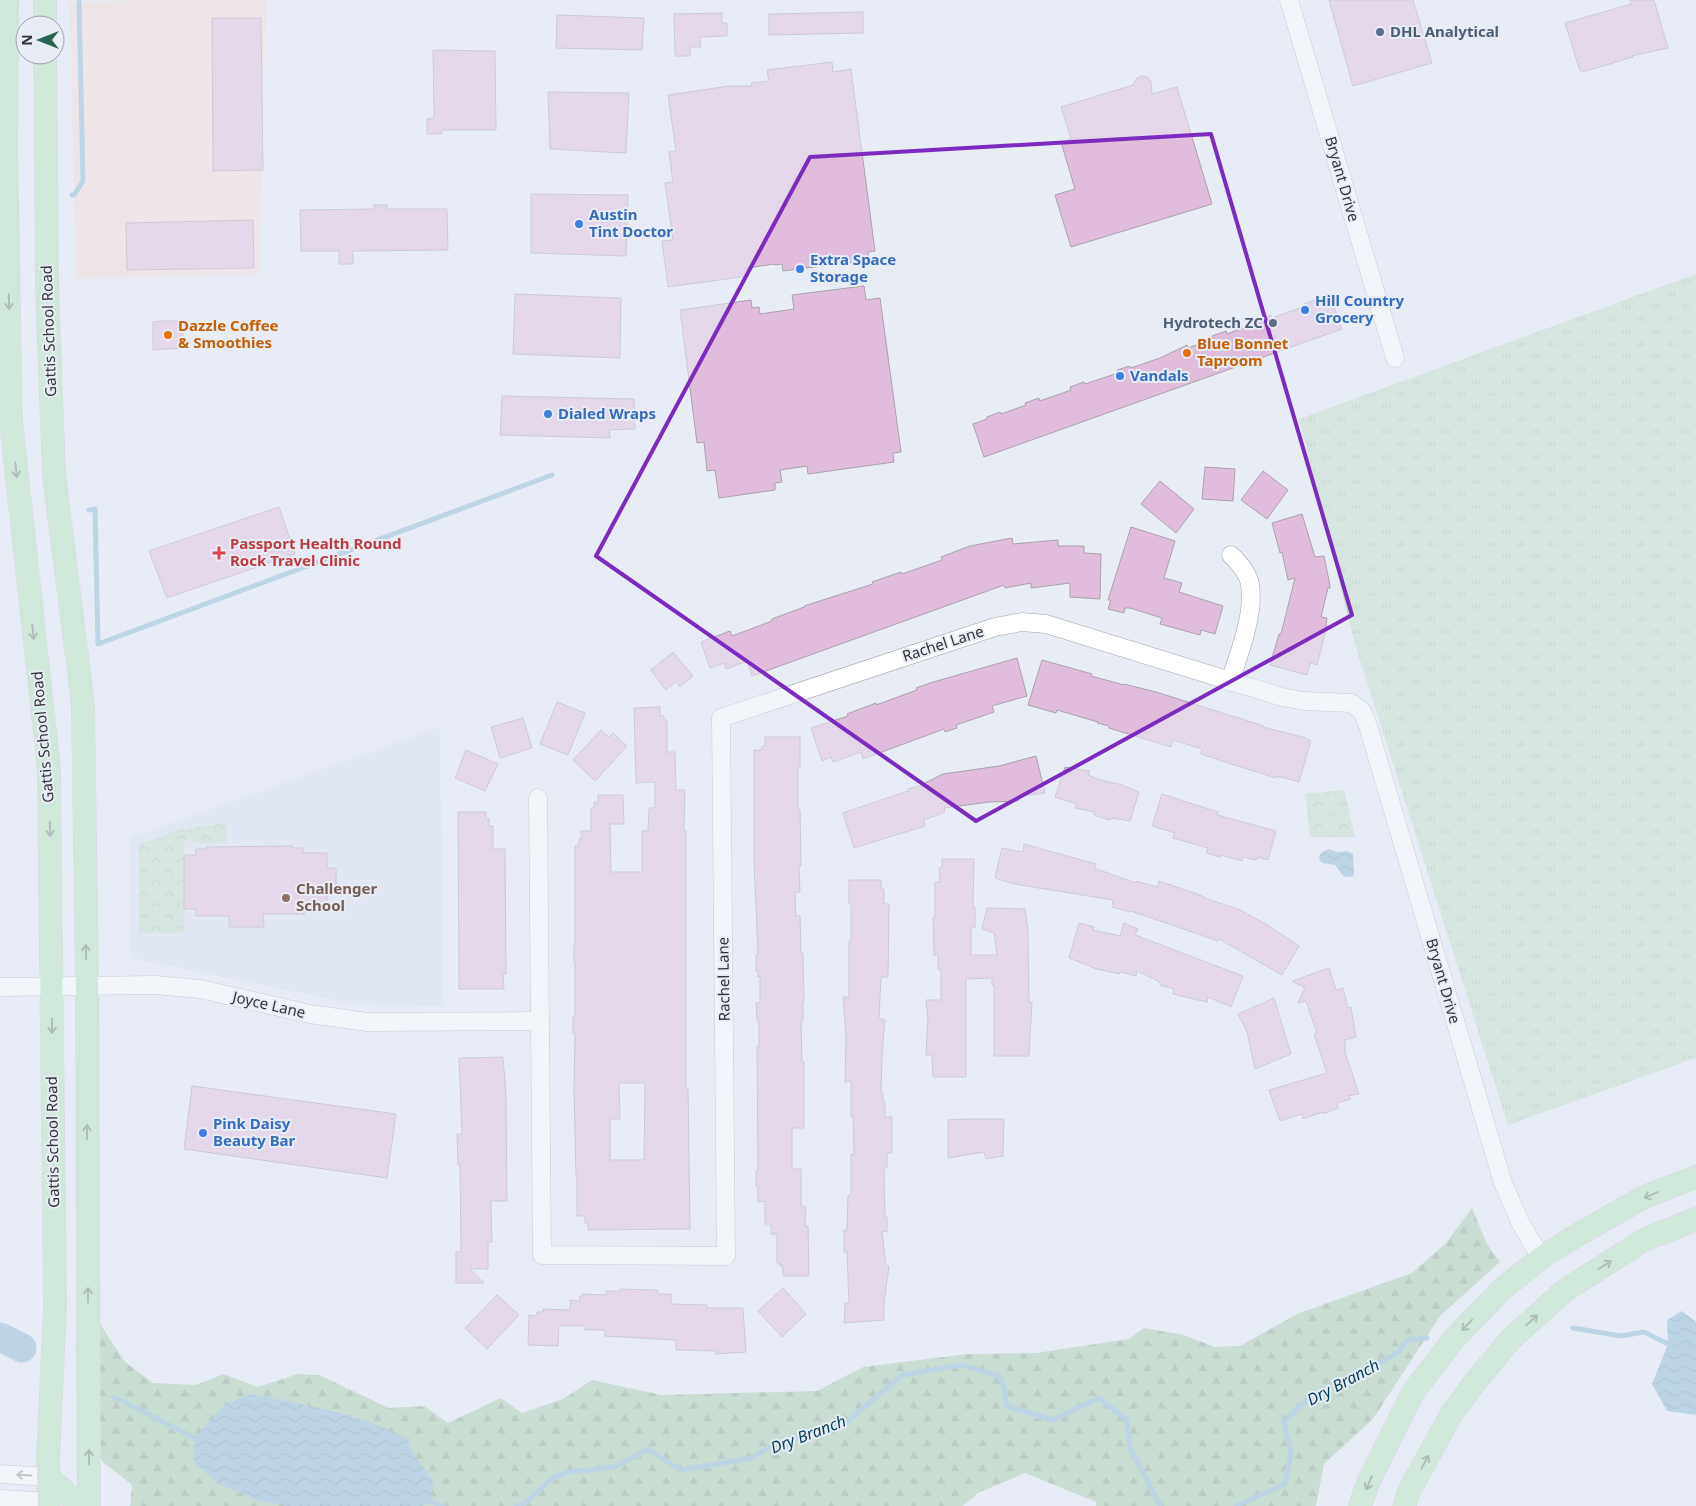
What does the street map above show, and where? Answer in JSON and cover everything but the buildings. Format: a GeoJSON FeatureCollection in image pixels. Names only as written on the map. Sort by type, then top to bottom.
{"type":"FeatureCollection","features":[{"type":"Feature","properties":{"kind":"main road","name":"Gattis School Road"},"geometry":{"type":"LineString","coordinates":[[8,0],[6,150],[11,422],[49,769],[55,1307],[48,1477],[49,1504]]}},
{"type":"Feature","properties":{"kind":"main road"},"geometry":{"type":"LineString","coordinates":[[44,0],[45,15]]}},
{"type":"Feature","properties":{"kind":"main road","name":"Gattis School Road"},"geometry":{"type":"LineString","coordinates":[[45,65],[47,286],[54,475],[83,704],[87,986],[89,1506]]}},
{"type":"Feature","properties":{"kind":"main road"},"geometry":{"type":"LineString","coordinates":[[1360,1506],[1368,1483],[1413,1392],[1454,1339],[1501,1290],[1541,1258],[1644,1197],[1696,1177]]}},
{"type":"Feature","properties":{"kind":"main road"},"geometry":{"type":"LineString","coordinates":[[1404,1506],[1409,1491],[1452,1413],[1511,1339],[1564,1291],[1644,1240],[1696,1219]]}},
{"type":"Feature","properties":{"kind":"main road"},"geometry":{"type":"LineString","coordinates":[[48,1477],[75,1501],[76,1506]]}},
{"type":"Feature","properties":{"kind":"street","name":"Bryant Drive"},"geometry":{"type":"LineString","coordinates":[[1289,0],[1395,358]]}},
{"type":"Feature","properties":{"kind":"street"},"geometry":{"type":"LineString","coordinates":[[1230,682],[1245,630],[1250,602],[1250,582],[1240,564],[1231,556]]}},
{"type":"Feature","properties":{"kind":"street","name":"Rachel Lane"},"geometry":{"type":"LineString","coordinates":[[538,798],[542,1255],[726,1256],[721,718],[996,627],[1022,622],[1046,624],[1282,697],[1304,701],[1352,703]]}},
{"type":"Feature","properties":{"kind":"street","name":"Bryant Drive"},"geometry":{"type":"LineString","coordinates":[[1352,703],[1362,711],[1368,726],[1503,1183],[1520,1222],[1541,1258]]}},
{"type":"Feature","properties":{"kind":"street","name":"Joyce Lane"},"geometry":{"type":"LineString","coordinates":[[0,987],[155,985],[200,988],[310,1014],[367,1022],[539,1021]]}},
{"type":"Feature","properties":{"kind":"street"},"geometry":{"type":"LineString","coordinates":[[0,1474],[48,1477]]}},
{"type":"Feature","properties":{"kind":"street"},"geometry":{"type":"LineString","coordinates":[[0,1499],[49,1504]]}},
{"type":"Feature","properties":{"kind":"highlighted area"},"geometry":{"type":"Polygon","coordinates":[[[1211,134],[1352,615],[976,821],[596,556],[810,157],[1211,134]]]}},
{"type":"Feature","properties":{"kind":"shaded area"},"geometry":{"type":"Polygon","coordinates":[[[266,0],[259,274],[76,279],[70,2],[266,0]]]}},
{"type":"Feature","properties":{"kind":"shaded area","name":"Challenger School"},"geometry":{"type":"Polygon","coordinates":[[[440,727],[443,1006],[354,1004],[131,958],[130,838],[440,727]]]}},
{"type":"Feature","properties":{"kind":"green space"},"geometry":{"type":"Polygon","coordinates":[[[1696,274],[1696,1058],[1508,1125],[1355,644],[1299,419],[1696,274]]]}},
{"type":"Feature","properties":{"kind":"green space"},"geometry":{"type":"Polygon","coordinates":[[[1344,790],[1355,837],[1310,837],[1305,794],[1344,790]]]}},
{"type":"Feature","properties":{"kind":"green space"},"geometry":{"type":"Polygon","coordinates":[[[224,824],[227,828],[226,843],[200,844],[200,842],[184,840],[184,933],[139,933],[139,845],[184,828],[184,831],[198,826],[224,824]]]}},
{"type":"Feature","properties":{"kind":"green space"},"geometry":{"type":"Polygon","coordinates":[[[1472,1208],[1487,1244],[1500,1262],[1440,1316],[1373,1419],[1324,1464],[1316,1506],[1096,1506],[1096,1502],[1025,1473],[978,1493],[963,1506],[130,1506],[132,1485],[103,1462],[84,1432],[77,1397],[76,1342],[87,1304],[125,1362],[153,1383],[196,1385],[223,1374],[258,1387],[298,1374],[319,1375],[389,1408],[424,1406],[448,1423],[501,1398],[522,1413],[563,1399],[592,1380],[661,1395],[817,1391],[863,1367],[967,1354],[1036,1353],[1129,1339],[1144,1328],[1184,1335],[1215,1347],[1240,1346],[1297,1314],[1412,1273],[1446,1243],[1472,1208]]]}},
{"type":"Feature","properties":{"kind":"water"},"geometry":{"type":"Polygon","coordinates":[[[1329,849],[1337,852],[1347,851],[1353,854],[1354,875],[1344,877],[1335,865],[1322,863],[1319,858],[1320,854],[1329,849]]]}},
{"type":"Feature","properties":{"kind":"water"},"geometry":{"type":"Polygon","coordinates":[[[1682,1311],[1696,1322],[1696,1415],[1667,1411],[1652,1384],[1668,1344],[1667,1320],[1682,1311]]]}},
{"type":"Feature","properties":{"kind":"water"},"geometry":{"type":"Polygon","coordinates":[[[249,1394],[348,1415],[380,1426],[408,1439],[411,1450],[433,1480],[431,1502],[421,1506],[286,1506],[258,1501],[217,1483],[193,1461],[195,1438],[223,1406],[249,1394]]]}},
{"type":"Feature","properties":{"kind":"waterway"},"geometry":{"type":"LineString","coordinates":[[72,195],[74,195],[83,181],[79,2]]}},
{"type":"Feature","properties":{"kind":"waterway"},"geometry":{"type":"LineString","coordinates":[[89,510],[95,509],[98,644],[552,475]]}},
{"type":"Feature","properties":{"kind":"waterway","name":"Dry Branch"},"geometry":{"type":"LineString","coordinates":[[1573,1328],[1621,1336],[1644,1332],[1672,1348]]}},
{"type":"Feature","properties":{"kind":"waterway","name":"Dry Branch"},"geometry":{"type":"LineString","coordinates":[[0,1337],[22,1348]]}},
{"type":"Feature","properties":{"kind":"waterway","name":"Dry Branch"},"geometry":{"type":"LineString","coordinates":[[1236,1506],[1285,1484],[1291,1453],[1284,1422],[1309,1397],[1398,1353],[1407,1340],[1427,1338]]}},
{"type":"Feature","properties":{"kind":"waterway","name":"Dry Branch"},"geometry":{"type":"LineString","coordinates":[[516,1506],[523,1505],[551,1479],[567,1472],[615,1467],[648,1449],[681,1470],[752,1458],[776,1443],[848,1421],[902,1375],[961,1365],[999,1376],[1004,1388],[1007,1406],[1052,1420],[1099,1398],[1127,1420],[1130,1448],[1160,1506]]}},
{"type":"Feature","properties":{"kind":"waterway","name":"Dry Branch"},"geometry":{"type":"LineString","coordinates":[[114,1397],[195,1438],[202,1437]]}},
{"type":"Feature","properties":{"kind":"waterway","name":"Dry Branch"},"geometry":{"type":"LineString","coordinates":[[427,1499],[443,1506]]}},
{"type":"Feature","properties":{"kind":"place","name":"DHL Analytical"},"geometry":{"type":"Point","coordinates":[1380,32]}},
{"type":"Feature","properties":{"kind":"place","name":"Austin Tint Doctor"},"geometry":{"type":"Point","coordinates":[579,224]}},
{"type":"Feature","properties":{"kind":"place","name":"Extra Space Storage"},"geometry":{"type":"Point","coordinates":[800,269]}},
{"type":"Feature","properties":{"kind":"place","name":"Hill Country Grocery"},"geometry":{"type":"Point","coordinates":[1305,310]}},
{"type":"Feature","properties":{"kind":"place","name":"Hydrotech ZC"},"geometry":{"type":"Point","coordinates":[1273,323]}},
{"type":"Feature","properties":{"kind":"place","name":"Dazzle Coffee & Smoothies"},"geometry":{"type":"Point","coordinates":[168,335]}},
{"type":"Feature","properties":{"kind":"place","name":"Blue Bonnet Taproom"},"geometry":{"type":"Point","coordinates":[1187,353]}},
{"type":"Feature","properties":{"kind":"place","name":"Vandals"},"geometry":{"type":"Point","coordinates":[1120,376]}},
{"type":"Feature","properties":{"kind":"place","name":"Dialed Wraps"},"geometry":{"type":"Point","coordinates":[548,414]}},
{"type":"Feature","properties":{"kind":"place","name":"Passport Health Round Rock Travel Clinic"},"geometry":{"type":"Point","coordinates":[219,553]}},
{"type":"Feature","properties":{"kind":"place","name":"Challenger School"},"geometry":{"type":"Point","coordinates":[286,898]}},
{"type":"Feature","properties":{"kind":"place","name":"Pink Daisy Beauty Bar"},"geometry":{"type":"Point","coordinates":[203,1133]}}]}
